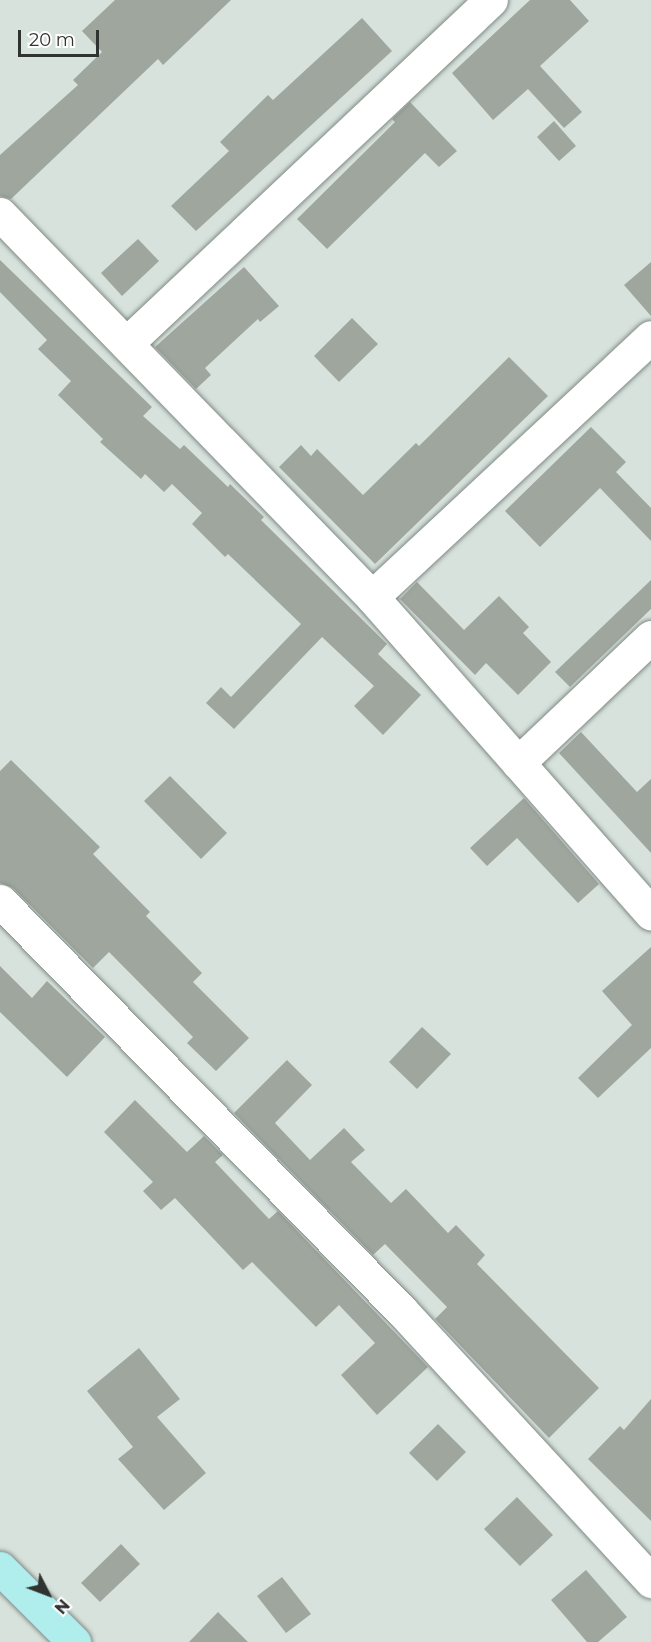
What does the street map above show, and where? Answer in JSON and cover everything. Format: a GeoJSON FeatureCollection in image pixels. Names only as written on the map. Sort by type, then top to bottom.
{"type":"FeatureCollection","features":[{"type":"Feature","properties":{"kind":"main road"},"geometry":{"type":"LineString","coordinates":[[0,1568],[74,1642]]}},
{"type":"Feature","properties":{"kind":"street"},"geometry":{"type":"LineString","coordinates":[[127,343],[490,0]]}},
{"type":"Feature","properties":{"kind":"street"},"geometry":{"type":"LineString","coordinates":[[0,214],[372,597],[651,914]]}},
{"type":"Feature","properties":{"kind":"street"},"geometry":{"type":"LineString","coordinates":[[372,597],[651,337]]}},
{"type":"Feature","properties":{"kind":"street"},"geometry":{"type":"LineString","coordinates":[[518,764],[651,637]]}},
{"type":"Feature","properties":{"kind":"street"},"geometry":{"type":"LineString","coordinates":[[0,901],[401,1310],[651,1581]]}},
{"type":"Feature","properties":{"kind":"building"},"geometry":{"type":"Polygon","coordinates":[[[115,0],[231,0],[163,65],[158,59],[11,199],[0,196],[0,155],[78,85],[73,80],[102,52],[82,31],[115,0]]]}},
{"type":"Feature","properties":{"kind":"building"},"geometry":{"type":"Polygon","coordinates":[[[530,0],[570,0],[589,21],[540,66],[582,112],[564,128],[528,89],[493,120],[452,73],[530,0]]]}},
{"type":"Feature","properties":{"kind":"building"},"geometry":{"type":"Polygon","coordinates":[[[362,18],[392,51],[196,231],[171,206],[229,151],[220,142],[268,95],[273,100],[362,18]]]}},
{"type":"Feature","properties":{"kind":"building"},"geometry":{"type":"Polygon","coordinates":[[[410,102],[457,151],[439,167],[425,153],[327,249],[297,219],[395,122],[392,119],[410,102]]]}},
{"type":"Feature","properties":{"kind":"building"},"geometry":{"type":"Polygon","coordinates":[[[554,121],[576,146],[559,161],[537,137],[554,121]]]}},
{"type":"Feature","properties":{"kind":"building"},"geometry":{"type":"Polygon","coordinates":[[[138,239],[159,261],[122,296],[101,273],[138,239]]]}},
{"type":"Feature","properties":{"kind":"building"},"geometry":{"type":"Polygon","coordinates":[[[0,260],[152,407],[143,416],[180,449],[184,445],[228,487],[230,484],[264,517],[261,520],[387,644],[378,654],[421,695],[383,735],[354,706],[374,686],[322,637],[234,729],[206,703],[221,687],[231,697],[301,624],[228,554],[225,557],[192,524],[202,513],[172,484],[164,492],[145,474],[141,479],[100,442],[103,439],[58,395],[71,381],[38,349],[47,340],[0,292],[0,260]]]}},
{"type":"Feature","properties":{"kind":"building"},"geometry":{"type":"Polygon","coordinates":[[[651,262],[651,316],[624,285],[651,262]]]}},
{"type":"Feature","properties":{"kind":"building"},"geometry":{"type":"Polygon","coordinates":[[[244,267],[279,306],[260,322],[258,319],[205,368],[211,375],[196,389],[155,347],[244,267]]]}},
{"type":"Feature","properties":{"kind":"building"},"geometry":{"type":"Polygon","coordinates":[[[352,318],[378,344],[339,382],[314,356],[352,318]]]}},
{"type":"Feature","properties":{"kind":"building"},"geometry":{"type":"Polygon","coordinates":[[[509,357],[548,396],[375,564],[279,467],[301,445],[311,456],[317,449],[363,495],[416,443],[419,446],[509,357]]]}},
{"type":"Feature","properties":{"kind":"building"},"geometry":{"type":"Polygon","coordinates":[[[591,427],[626,462],[616,472],[651,508],[651,541],[600,488],[540,547],[505,511],[591,427]]]}},
{"type":"Feature","properties":{"kind":"building"},"geometry":{"type":"Polygon","coordinates":[[[651,580],[651,609],[570,687],[555,672],[651,580]]]}},
{"type":"Feature","properties":{"kind":"building"},"geometry":{"type":"Polygon","coordinates":[[[417,582],[464,630],[499,596],[529,627],[523,633],[551,662],[518,695],[486,663],[475,675],[400,599],[417,582]]]}},
{"type":"Feature","properties":{"kind":"building"},"geometry":{"type":"Polygon","coordinates":[[[581,732],[637,792],[651,779],[651,853],[559,753],[581,732]]]}},
{"type":"Feature","properties":{"kind":"building"},"geometry":{"type":"Polygon","coordinates":[[[11,760],[100,847],[93,854],[150,912],[146,916],[202,973],[193,982],[249,1038],[216,1071],[187,1043],[193,1037],[109,952],[93,968],[13,888],[0,883],[0,771],[11,760]]]}},
{"type":"Feature","properties":{"kind":"building"},"geometry":{"type":"Polygon","coordinates":[[[170,776],[227,833],[201,859],[144,801],[170,776]]]}},
{"type":"Feature","properties":{"kind":"building"},"geometry":{"type":"Polygon","coordinates":[[[524,798],[599,884],[578,903],[517,838],[487,866],[470,848],[524,798]]]}},
{"type":"Feature","properties":{"kind":"building"},"geometry":{"type":"Polygon","coordinates":[[[651,947],[651,1048],[598,1098],[578,1078],[632,1025],[602,991],[651,947]]]}},
{"type":"Feature","properties":{"kind":"building"},"geometry":{"type":"Polygon","coordinates":[[[0,966],[32,998],[47,981],[105,1037],[67,1077],[0,1012],[0,966]]]}},
{"type":"Feature","properties":{"kind":"building"},"geometry":{"type":"Polygon","coordinates":[[[422,1027],[451,1054],[417,1089],[389,1062],[422,1027]]]}},
{"type":"Feature","properties":{"kind":"building"},"geometry":{"type":"Polygon","coordinates":[[[287,1060],[312,1085],[275,1123],[310,1160],[344,1128],[365,1150],[351,1162],[391,1203],[406,1189],[448,1233],[456,1225],[485,1255],[477,1264],[599,1388],[549,1438],[435,1319],[447,1307],[385,1244],[373,1255],[234,1113],[287,1060]]]}},
{"type":"Feature","properties":{"kind":"building"},"geometry":{"type":"Polygon","coordinates":[[[135,1100],[187,1152],[204,1136],[223,1155],[215,1162],[269,1219],[278,1211],[428,1367],[377,1415],[341,1375],[375,1343],[339,1305],[316,1327],[252,1262],[243,1270],[175,1198],[161,1210],[143,1191],[153,1182],[104,1132],[135,1100]]]}},
{"type":"Feature","properties":{"kind":"building"},"geometry":{"type":"Polygon","coordinates":[[[139,1348],[180,1399],[157,1417],[206,1473],[164,1510],[118,1459],[133,1447],[87,1391],[139,1348]]]}},
{"type":"Feature","properties":{"kind":"building"},"geometry":{"type":"Polygon","coordinates":[[[651,1399],[651,1521],[588,1459],[620,1426],[624,1430],[651,1399]]]}},
{"type":"Feature","properties":{"kind":"building"},"geometry":{"type":"Polygon","coordinates":[[[438,1424],[466,1452],[437,1481],[409,1453],[438,1424]]]}},
{"type":"Feature","properties":{"kind":"building"},"geometry":{"type":"Polygon","coordinates":[[[517,1497],[553,1535],[520,1566],[484,1529],[517,1497]]]}},
{"type":"Feature","properties":{"kind":"building"},"geometry":{"type":"Polygon","coordinates":[[[121,1544],[140,1564],[100,1602],[81,1583],[121,1544]]]}},
{"type":"Feature","properties":{"kind":"building"},"geometry":{"type":"Polygon","coordinates":[[[586,1570],[627,1617],[598,1642],[587,1642],[551,1600],[586,1570]]]}},
{"type":"Feature","properties":{"kind":"building"},"geometry":{"type":"Polygon","coordinates":[[[282,1577],[311,1614],[286,1633],[257,1596],[282,1577]]]}},
{"type":"Feature","properties":{"kind":"building"},"geometry":{"type":"Polygon","coordinates":[[[218,1612],[248,1642],[189,1642],[218,1612]]]}}]}
